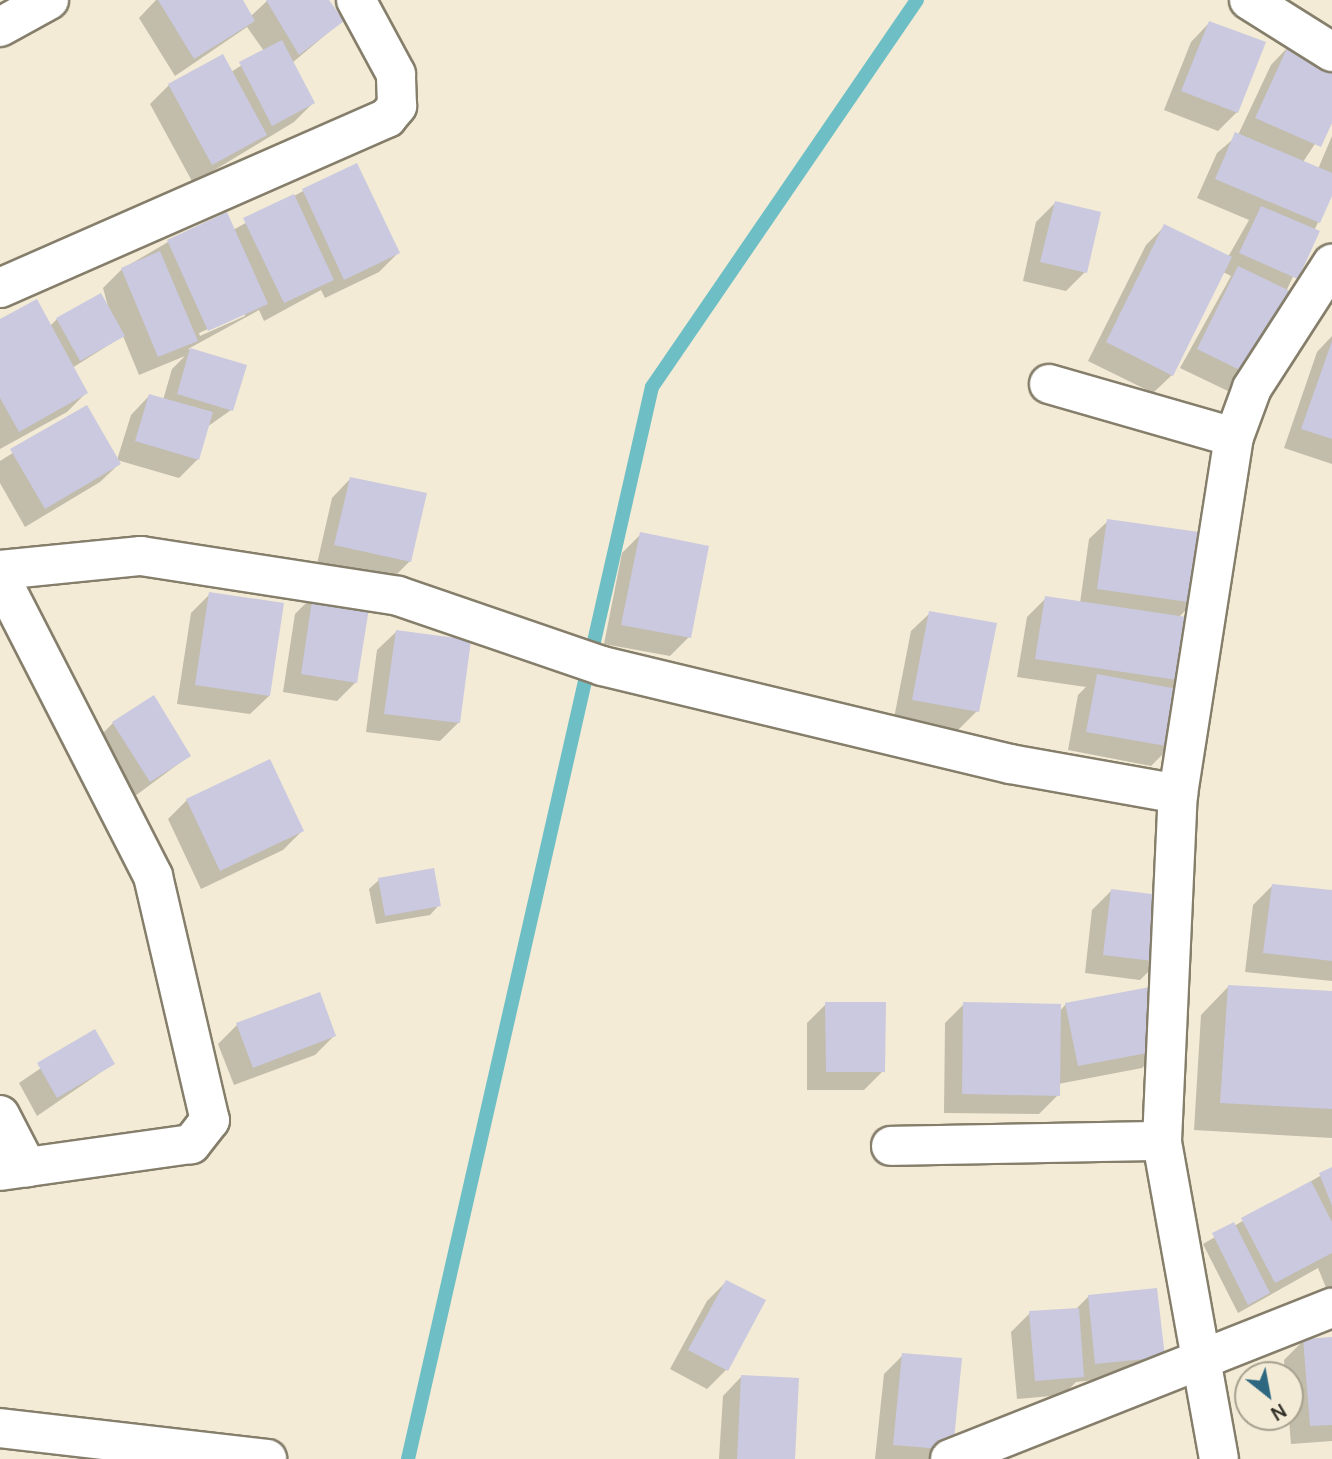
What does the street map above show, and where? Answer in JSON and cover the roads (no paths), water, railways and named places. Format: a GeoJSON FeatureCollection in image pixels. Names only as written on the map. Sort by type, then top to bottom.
{"type":"FeatureCollection","features":[{"type":"Feature","properties":{"kind":"street"},"geometry":{"type":"LineString","coordinates":[[0,27],[49,0]]}},
{"type":"Feature","properties":{"kind":"street"},"geometry":{"type":"LineString","coordinates":[[0,288],[387,118],[397,106],[396,74],[356,0]]}},
{"type":"Feature","properties":{"kind":"street"},"geometry":{"type":"LineString","coordinates":[[1249,0],[1332,52]]}},
{"type":"Feature","properties":{"kind":"street"},"geometry":{"type":"LineString","coordinates":[[1219,1459],[1162,1141],[1178,794],[1234,437],[1252,388],[1332,264]]}},
{"type":"Feature","properties":{"kind":"street"},"geometry":{"type":"LineString","coordinates":[[1049,384],[1234,437]]}},
{"type":"Feature","properties":{"kind":"street"},"geometry":{"type":"LineString","coordinates":[[0,570],[141,556],[398,596],[586,661],[1010,764],[1178,794]]}},
{"type":"Feature","properties":{"kind":"street"},"geometry":{"type":"LineString","coordinates":[[0,577],[14,634],[166,909],[209,1120],[191,1144],[14,1169],[0,1115]]}},
{"type":"Feature","properties":{"kind":"street"},"geometry":{"type":"LineString","coordinates":[[891,1146],[1162,1141]]}},
{"type":"Feature","properties":{"kind":"street"},"geometry":{"type":"LineString","coordinates":[[950,1459],[1332,1308]]}},
{"type":"Feature","properties":{"kind":"street"},"geometry":{"type":"LineString","coordinates":[[0,1428],[267,1459]]}},
{"type":"Feature","properties":{"kind":"waterway"},"geometry":{"type":"LineString","coordinates":[[408,1459],[652,387],[917,0]]}}]}
